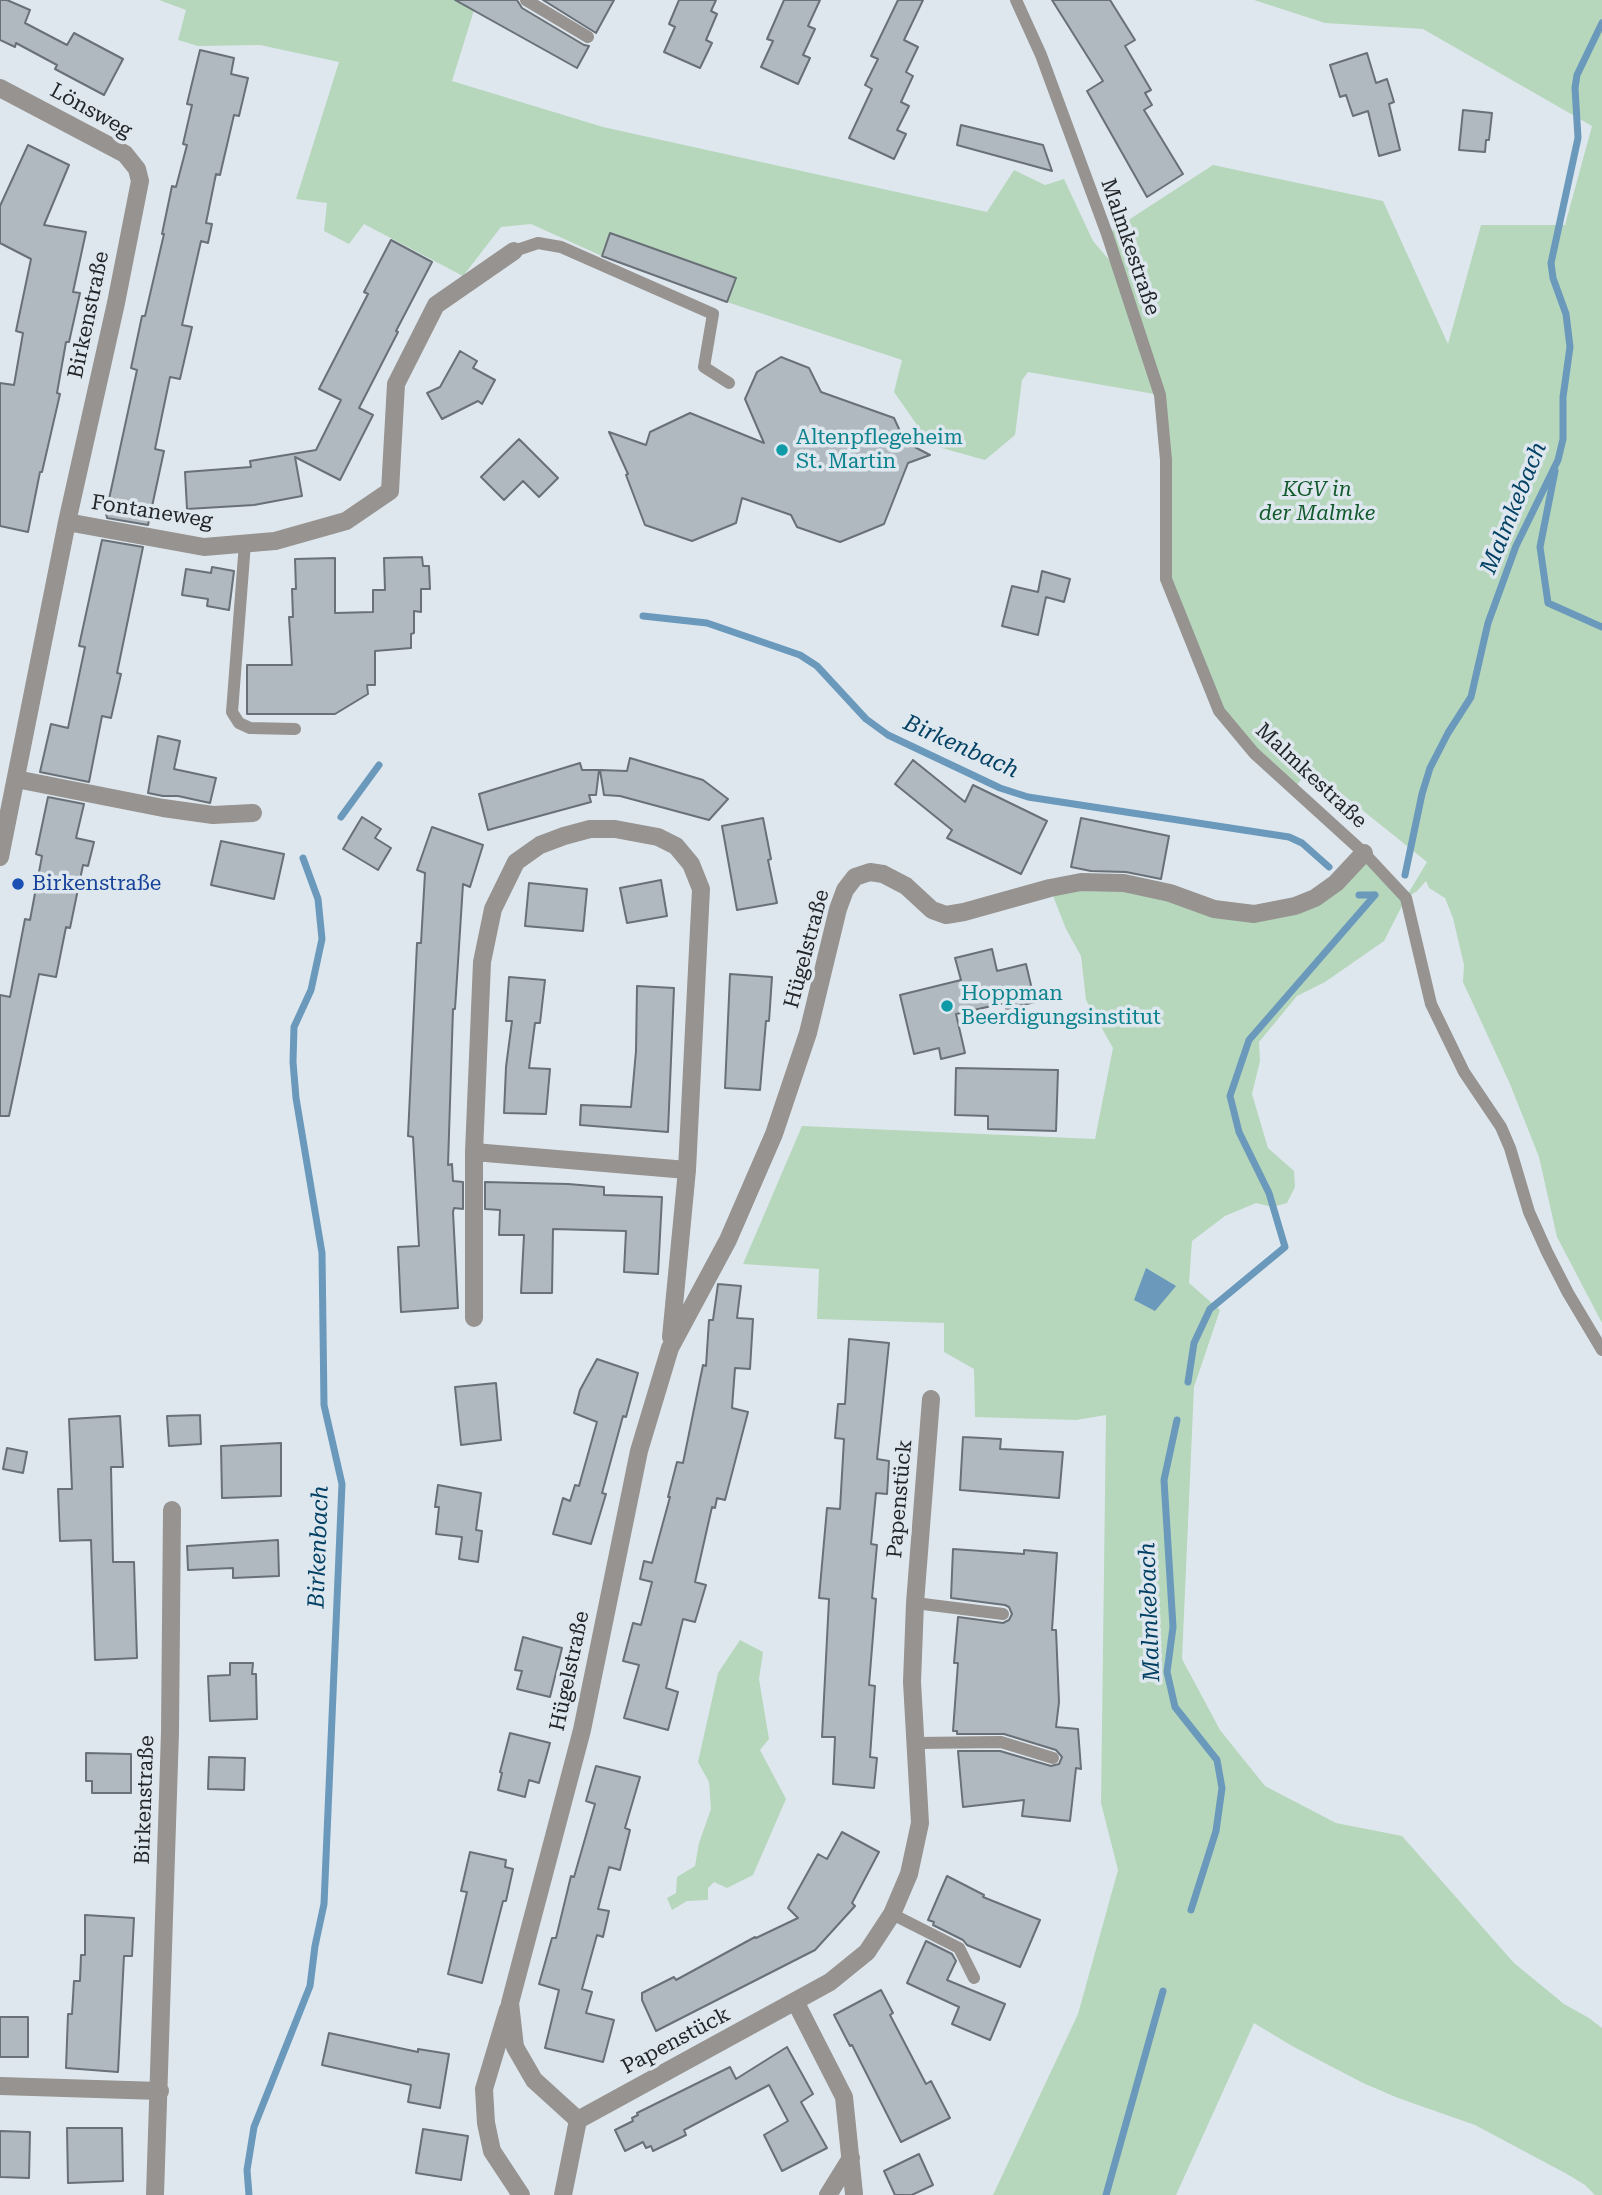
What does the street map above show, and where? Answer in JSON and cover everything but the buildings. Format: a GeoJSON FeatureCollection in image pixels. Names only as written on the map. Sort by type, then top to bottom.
{"type":"FeatureCollection","features":[{"type":"Feature","properties":{"kind":"street","name":"Lönsweg"},"geometry":{"type":"LineString","coordinates":[[0,88],[125,153],[137,169],[140,190]]}},
{"type":"Feature","properties":{"kind":"street","name":"Birkenstraße"},"geometry":{"type":"LineString","coordinates":[[0,857],[67,522],[140,190]]}},
{"type":"Feature","properties":{"kind":"street","name":"Fontaneweg"},"geometry":{"type":"LineString","coordinates":[[67,522],[204,547],[275,541],[346,521],[390,491],[396,384],[436,305],[514,251]]}},
{"type":"Feature","properties":{"kind":"street"},"geometry":{"type":"LineString","coordinates":[[16,779],[163,808],[213,815],[253,813]]}},
{"type":"Feature","properties":{"kind":"street","name":"Hügelstraße"},"geometry":{"type":"LineString","coordinates":[[474,1318],[474,1153],[482,962],[493,909],[516,862],[540,845],[590,829],[615,829],[658,837],[676,846],[691,864],[701,888],[687,1170],[670,1348],[639,1451],[582,1730],[510,2003],[484,2089],[486,2123],[492,2151],[521,2195]]}},
{"type":"Feature","properties":{"kind":"street","name":"Hügelstraße"},"geometry":{"type":"LineString","coordinates":[[670,1348],[728,1240],[774,1134],[808,1033],[838,909],[845,890],[855,877],[870,872],[883,874],[906,886],[932,910],[946,915],[1081,882],[1124,883],[1170,892],[1214,909],[1254,914],[1294,906],[1315,898],[1336,883],[1364,853]]}},
{"type":"Feature","properties":{"kind":"street"},"geometry":{"type":"LineString","coordinates":[[474,1153],[687,1170]]}},
{"type":"Feature","properties":{"kind":"street","name":"Papenstück"},"geometry":{"type":"LineString","coordinates":[[578,2120],[830,1982],[867,1952],[892,1914],[909,1874],[920,1823],[912,1682],[915,1603],[931,1399]]}},
{"type":"Feature","properties":{"kind":"street","name":"Birkenstraße"},"geometry":{"type":"LineString","coordinates":[[155,2195],[170,1732],[172,1510]]}},
{"type":"Feature","properties":{"kind":"street"},"geometry":{"type":"LineString","coordinates":[[795,2001],[844,2097],[854,2194]]}},
{"type":"Feature","properties":{"kind":"street","name":"Hügelstraße"},"geometry":{"type":"LineString","coordinates":[[510,2003],[516,2047],[534,2080],[578,2120]]}},
{"type":"Feature","properties":{"kind":"street"},"geometry":{"type":"LineString","coordinates":[[0,2086],[160,2091]]}},
{"type":"Feature","properties":{"kind":"street"},"geometry":{"type":"LineString","coordinates":[[563,2195],[578,2120]]}},
{"type":"Feature","properties":{"kind":"street"},"geometry":{"type":"LineString","coordinates":[[828,2195],[851,2158]]}},
{"type":"Feature","properties":{"kind":"lane"},"geometry":{"type":"LineString","coordinates":[[526,0],[587,37]]}},
{"type":"Feature","properties":{"kind":"lane","name":"Malmkestraße"},"geometry":{"type":"LineString","coordinates":[[1016,0],[1041,55],[1102,222],[1160,395],[1166,460],[1166,579],[1219,711],[1254,753],[1364,853],[1406,898],[1432,1004],[1464,1072],[1501,1127],[1529,1212],[1547,1252],[1602,1350]]}},
{"type":"Feature","properties":{"kind":"lane"},"geometry":{"type":"LineString","coordinates":[[514,251],[538,243],[561,247],[713,314],[704,367],[730,383]]}},
{"type":"Feature","properties":{"kind":"lane"},"geometry":{"type":"LineString","coordinates":[[245,544],[232,712],[239,723],[250,728],[295,729]]}},
{"type":"Feature","properties":{"kind":"lane"},"geometry":{"type":"LineString","coordinates":[[915,1603],[1003,1614]]}},
{"type":"Feature","properties":{"kind":"lane"},"geometry":{"type":"LineString","coordinates":[[916,1743],[1001,1742],[1053,1758]]}},
{"type":"Feature","properties":{"kind":"lane"},"geometry":{"type":"LineString","coordinates":[[892,1914],[959,1948],[974,1978]]}},
{"type":"Feature","properties":{"kind":"green space","name":"KGV in der Malmke"},"geometry":{"type":"Polygon","coordinates":[[[159,0],[474,0],[475,7],[452,81],[603,127],[987,212],[1014,170],[1045,185],[1064,179],[1093,241],[1117,269],[1107,234],[1213,165],[1383,201],[1448,344],[1481,225],[1565,225],[1592,126],[1423,29],[1325,23],[1254,0],[1602,0],[1602,1323],[1557,1237],[1539,1157],[1510,1084],[1463,982],[1464,965],[1453,918],[1445,898],[1429,888],[1426,881],[1406,898],[1384,941],[1325,982],[1297,996],[1259,1042],[1260,1061],[1252,1094],[1268,1148],[1294,1171],[1295,1187],[1287,1203],[1272,1207],[1256,1203],[1225,1216],[1192,1241],[1189,1283],[1220,1310],[1194,1387],[1182,1659],[1220,1730],[1265,1786],[1336,1823],[1402,1836],[1514,1963],[1564,2004],[1602,2028],[1602,2195],[1595,2195],[1567,2174],[1475,2125],[1363,2083],[1254,2023],[1176,2195],[993,2195],[1078,2014],[1118,1870],[1101,1803],[1106,1415],[1076,1420],[975,1417],[974,1369],[944,1352],[944,1323],[817,1319],[819,1269],[743,1264],[802,1126],[1095,1139],[1113,1048],[1086,1000],[1081,956],[1066,929],[1050,888],[1081,882],[1214,909],[1295,906],[1364,853],[1406,897],[1427,862],[1311,769],[1293,789],[1219,711],[1166,579],[1160,395],[1028,372],[1022,380],[1015,435],[985,460],[931,445],[894,392],[902,360],[727,302],[736,278],[611,233],[602,256],[531,224],[501,227],[463,276],[364,224],[349,244],[324,231],[327,203],[296,199],[339,62],[260,45],[198,46],[178,40],[186,10],[159,0]]]}},
{"type":"Feature","properties":{"kind":"green space"},"geometry":{"type":"Polygon","coordinates":[[[740,1640],[763,1652],[759,1679],[769,1739],[760,1750],[786,1799],[753,1875],[727,1888],[714,1882],[708,1888],[708,1900],[687,1901],[672,1910],[667,1898],[676,1893],[677,1877],[695,1866],[699,1843],[711,1809],[709,1782],[698,1762],[718,1673],[740,1640]]]}},
{"type":"Feature","properties":{"kind":"water"},"geometry":{"type":"Polygon","coordinates":[[[1146,1268],[1176,1286],[1155,1311],[1134,1300],[1146,1268]]]}},
{"type":"Feature","properties":{"kind":"waterway","name":"Malmkebach"},"geometry":{"type":"LineString","coordinates":[[1405,875],[1430,768],[1471,697],[1488,623],[1516,546],[1558,460],[1563,439],[1563,397],[1570,347],[1566,314],[1553,278],[1551,263],[1578,138],[1575,88],[1577,75],[1602,23]]}},
{"type":"Feature","properties":{"kind":"waterway"},"geometry":{"type":"LineString","coordinates":[[1555,471],[1540,547],[1548,603],[1602,627]]}},
{"type":"Feature","properties":{"kind":"waterway","name":"Birkenbach"},"geometry":{"type":"LineString","coordinates":[[643,616],[707,623],[800,655],[817,666],[866,719],[888,735],[1000,788],[1028,797],[1289,837],[1302,843],[1329,867]]}},
{"type":"Feature","properties":{"kind":"waterway","name":"Birkenbach"},"geometry":{"type":"LineString","coordinates":[[341,817],[379,765]]}},
{"type":"Feature","properties":{"kind":"waterway","name":"Birkenbach"},"geometry":{"type":"LineString","coordinates":[[249,2195],[247,2170],[254,2127],[310,1986],[324,1904],[342,1484],[324,1405],[322,1253],[296,1098],[293,1062],[294,1027],[311,990],[322,939],[318,899],[303,858]]}},
{"type":"Feature","properties":{"kind":"waterway","name":"Birkenbach"},"geometry":{"type":"LineString","coordinates":[[1359,895],[1374,895]]}},
{"type":"Feature","properties":{"kind":"waterway","name":"Malmkebach"},"geometry":{"type":"LineString","coordinates":[[1188,1382],[1194,1343],[1210,1309],[1285,1247],[1269,1193],[1239,1132],[1230,1096],[1249,1040],[1375,895]]}},
{"type":"Feature","properties":{"kind":"waterway","name":"Malmkebach"},"geometry":{"type":"LineString","coordinates":[[1177,1420],[1164,1480],[1173,1627],[1167,1672],[1175,1707],[1217,1760],[1222,1788],[1216,1831],[1191,1910]]}},
{"type":"Feature","properties":{"kind":"waterway","name":"Malmkebach"},"geometry":{"type":"LineString","coordinates":[[1106,2195],[1163,1991]]}},
{"type":"Feature","properties":{"kind":"place","name":"Altenpflegeheim St. Martin"},"geometry":{"type":"Point","coordinates":[782,450]}},
{"type":"Feature","properties":{"kind":"place","name":"Birkenstraße"},"geometry":{"type":"Point","coordinates":[18,884]}},
{"type":"Feature","properties":{"kind":"place","name":"Hoppman Beerdigungsinstitut"},"geometry":{"type":"Point","coordinates":[947,1006]}}]}
